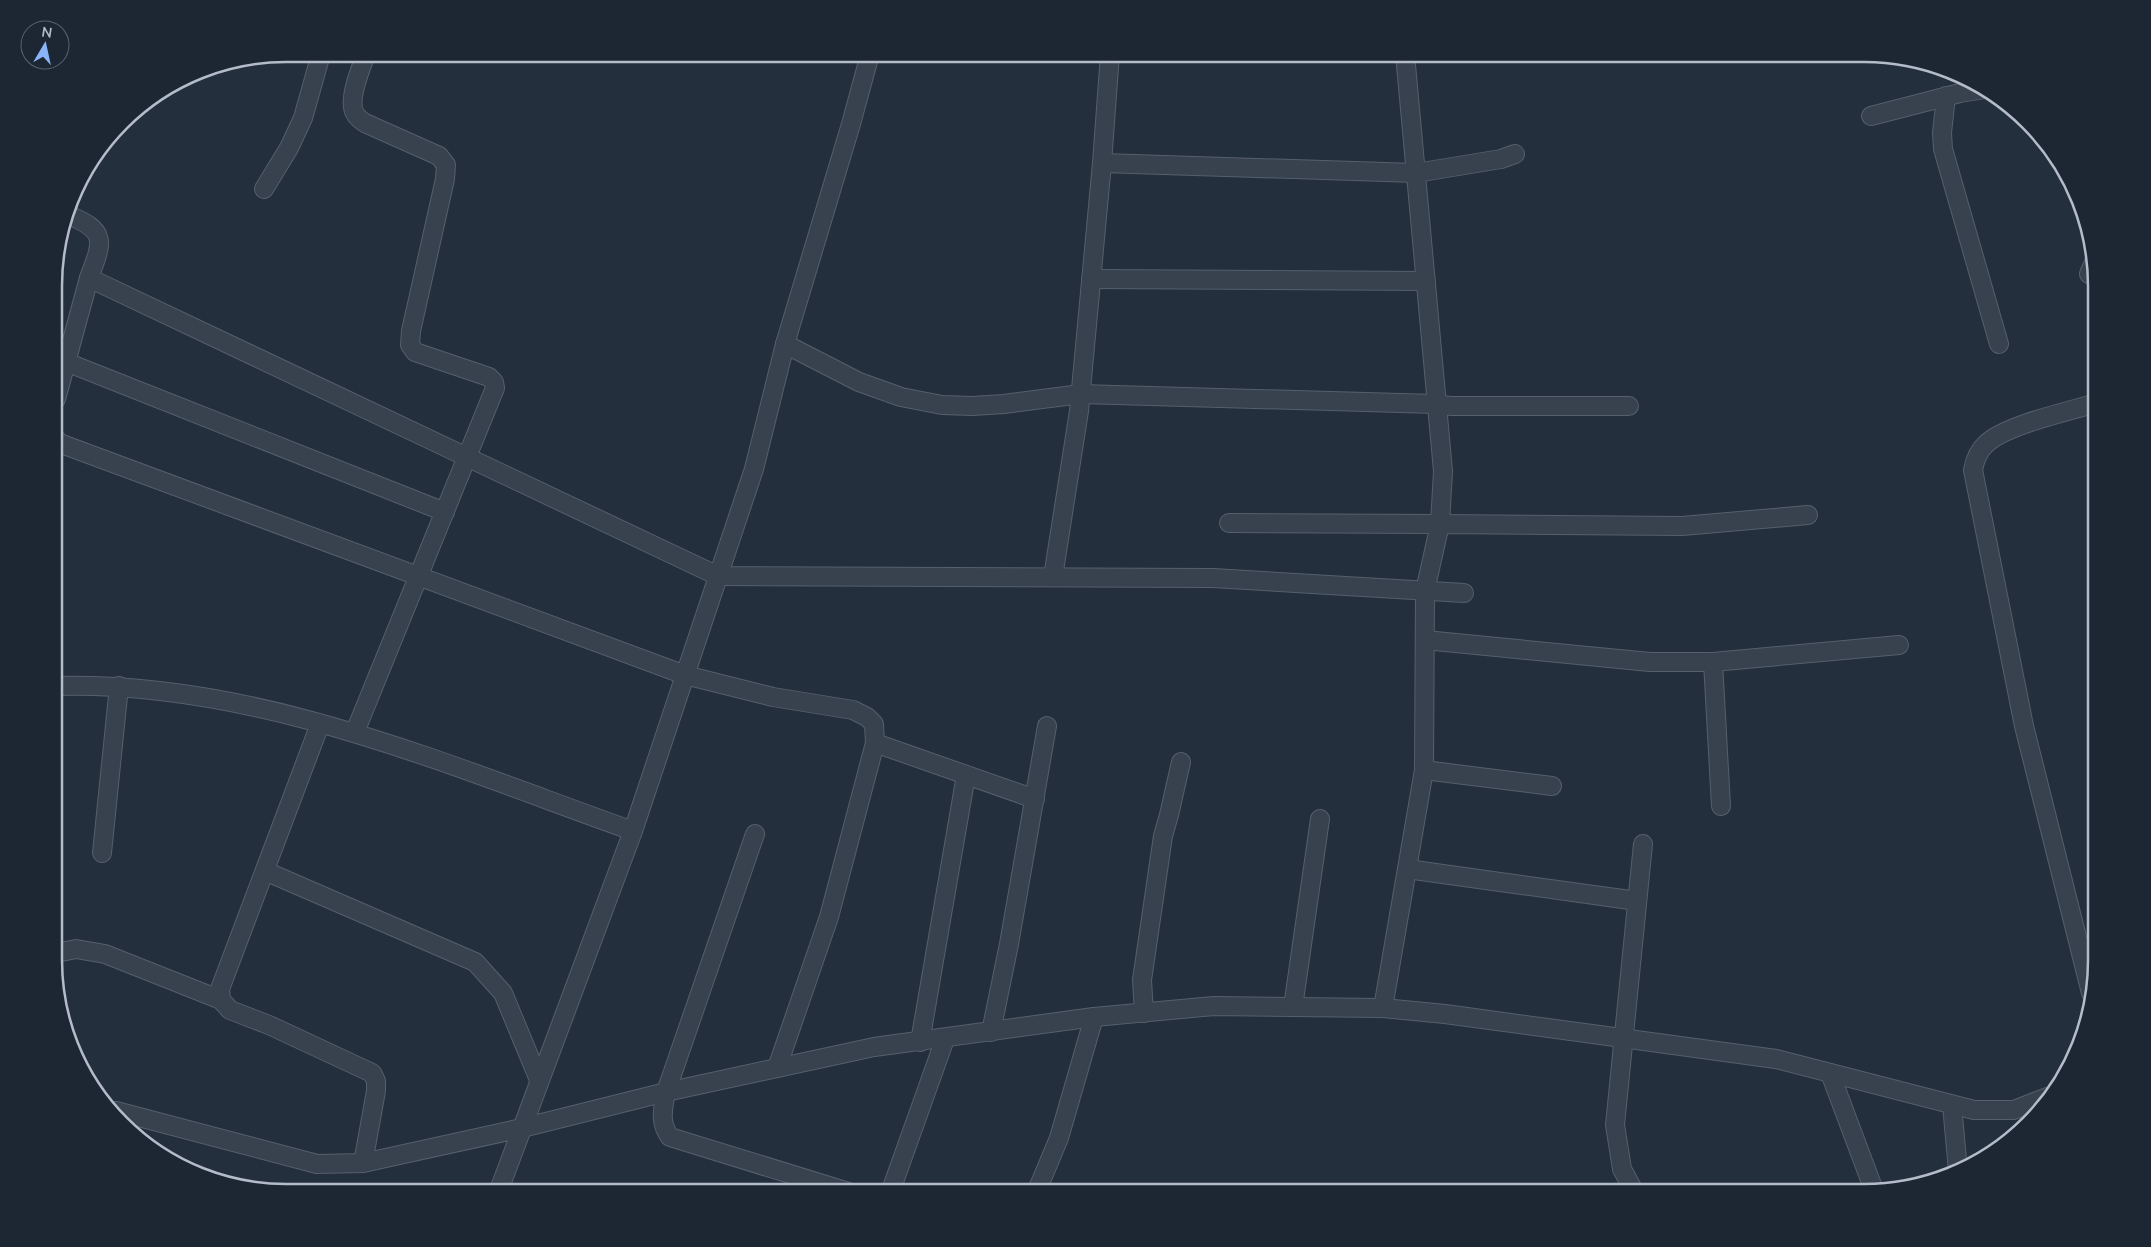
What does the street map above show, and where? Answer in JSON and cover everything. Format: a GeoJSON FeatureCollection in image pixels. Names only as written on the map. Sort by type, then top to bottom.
{"type":"FeatureCollection","features":[{"type":"Feature","properties":{"kind":"street"},"geometry":{"type":"LineString","coordinates":[[264,190],[289,148],[303,118],[319,62]]}},
{"type":"Feature","properties":{"kind":"street"},"geometry":{"type":"LineString","coordinates":[[355,732],[495,388],[494,382],[489,377],[420,354],[410,345],[411,331],[446,165],[439,156],[365,123],[355,114],[352,104],[364,62]]}},
{"type":"Feature","properties":{"kind":"street"},"geometry":{"type":"LineString","coordinates":[[501,1184],[633,831],[754,469],[785,344],[868,62]]}},
{"type":"Feature","properties":{"kind":"street"},"geometry":{"type":"LineString","coordinates":[[1053,578],[1081,394],[1109,62]]}},
{"type":"Feature","properties":{"kind":"street"},"geometry":{"type":"LineString","coordinates":[[1383,1008],[1424,770],[1425,591],[1440,524],[1443,472],[1406,62]]}},
{"type":"Feature","properties":{"kind":"street"},"geometry":{"type":"LineString","coordinates":[[1871,116],[1946,96],[1973,91]]}},
{"type":"Feature","properties":{"kind":"street"},"geometry":{"type":"LineString","coordinates":[[1946,96],[1942,149],[1999,344]]}},
{"type":"Feature","properties":{"kind":"street"},"geometry":{"type":"LineString","coordinates":[[1102,163],[1416,174],[1501,159],[1515,154]]}},
{"type":"Feature","properties":{"kind":"street"},"geometry":{"type":"LineString","coordinates":[[73,217],[95,230],[100,240],[99,251],[64,353],[446,512]]}},
{"type":"Feature","properties":{"kind":"street"},"geometry":{"type":"LineString","coordinates":[[89,278],[718,576],[1213,578],[1464,593]]}},
{"type":"Feature","properties":{"kind":"street"},"geometry":{"type":"LineString","coordinates":[[1092,279],[1426,281]]}},
{"type":"Feature","properties":{"kind":"street"},"geometry":{"type":"LineString","coordinates":[[785,344],[859,382],[901,396],[942,405],[1004,404],[1081,394],[1437,405],[1629,406]]}},
{"type":"Feature","properties":{"kind":"street"},"geometry":{"type":"LineString","coordinates":[[2088,406],[2001,433],[1981,450],[1975,459],[1973,477],[2024,726],[2088,977]]}},
{"type":"Feature","properties":{"kind":"street"},"geometry":{"type":"LineString","coordinates":[[62,444],[685,675],[809,704],[853,710],[867,717],[874,724],[875,743],[829,917],[777,1068]]}},
{"type":"Feature","properties":{"kind":"street"},"geometry":{"type":"LineString","coordinates":[[1229,523],[1682,526],[1808,515]]}},
{"type":"Feature","properties":{"kind":"street"},"geometry":{"type":"LineString","coordinates":[[1425,640],[1650,662],[1713,662],[1899,645]]}},
{"type":"Feature","properties":{"kind":"street"},"geometry":{"type":"LineString","coordinates":[[1713,662],[1721,806]]}},
{"type":"Feature","properties":{"kind":"street"},"geometry":{"type":"LineString","coordinates":[[62,686],[119,686],[233,702],[355,732],[633,831]]}},
{"type":"Feature","properties":{"kind":"street"},"geometry":{"type":"LineString","coordinates":[[102,853],[119,686]]}},
{"type":"Feature","properties":{"kind":"street"},"geometry":{"type":"LineString","coordinates":[[221,1000],[220,989],[320,724]]}},
{"type":"Feature","properties":{"kind":"street"},"geometry":{"type":"LineString","coordinates":[[991,1032],[1009,944],[1047,726]]}},
{"type":"Feature","properties":{"kind":"street"},"geometry":{"type":"LineString","coordinates":[[875,743],[1035,799]]}},
{"type":"Feature","properties":{"kind":"street"},"geometry":{"type":"LineString","coordinates":[[1144,1013],[1142,980],[1158,865],[1181,762]]}},
{"type":"Feature","properties":{"kind":"street"},"geometry":{"type":"LineString","coordinates":[[1424,770],[1552,786]]}},
{"type":"Feature","properties":{"kind":"street"},"geometry":{"type":"LineString","coordinates":[[920,1042],[966,775]]}},
{"type":"Feature","properties":{"kind":"street"},"geometry":{"type":"LineString","coordinates":[[1293,1007],[1320,819]]}},
{"type":"Feature","properties":{"kind":"street"},"geometry":{"type":"LineString","coordinates":[[755,834],[666,1092],[662,1120],[664,1130],[670,1137],[823,1184]]}},
{"type":"Feature","properties":{"kind":"street"},"geometry":{"type":"LineString","coordinates":[[1630,1184],[1622,1169],[1615,1124],[1643,844]]}},
{"type":"Feature","properties":{"kind":"street"},"geometry":{"type":"LineString","coordinates":[[1407,868],[1636,901]]}},
{"type":"Feature","properties":{"kind":"street"},"geometry":{"type":"LineString","coordinates":[[264,871],[475,962],[503,993],[539,1080]]}},
{"type":"Feature","properties":{"kind":"street"},"geometry":{"type":"LineString","coordinates":[[62,952],[76,949],[105,954],[221,1000],[230,1010],[303,1040],[372,1073],[376,1081],[376,1091],[363,1163]]}},
{"type":"Feature","properties":{"kind":"street"},"geometry":{"type":"LineString","coordinates":[[122,1113],[317,1164],[363,1163],[522,1128],[666,1092],[874,1047],[1094,1017],[1214,1006],[1383,1008],[1445,1014],[1776,1060],[1974,1110],[2014,1110],[2040,1100]]}},
{"type":"Feature","properties":{"kind":"street"},"geometry":{"type":"LineString","coordinates":[[1040,1184],[1059,1138],[1094,1017]]}},
{"type":"Feature","properties":{"kind":"street"},"geometry":{"type":"LineString","coordinates":[[893,1184],[945,1038]]}},
{"type":"Feature","properties":{"kind":"street"},"geometry":{"type":"LineString","coordinates":[[1830,1073],[1872,1184]]}},
{"type":"Feature","properties":{"kind":"street"},"geometry":{"type":"LineString","coordinates":[[1952,1105],[1957,1164]]}}]}
